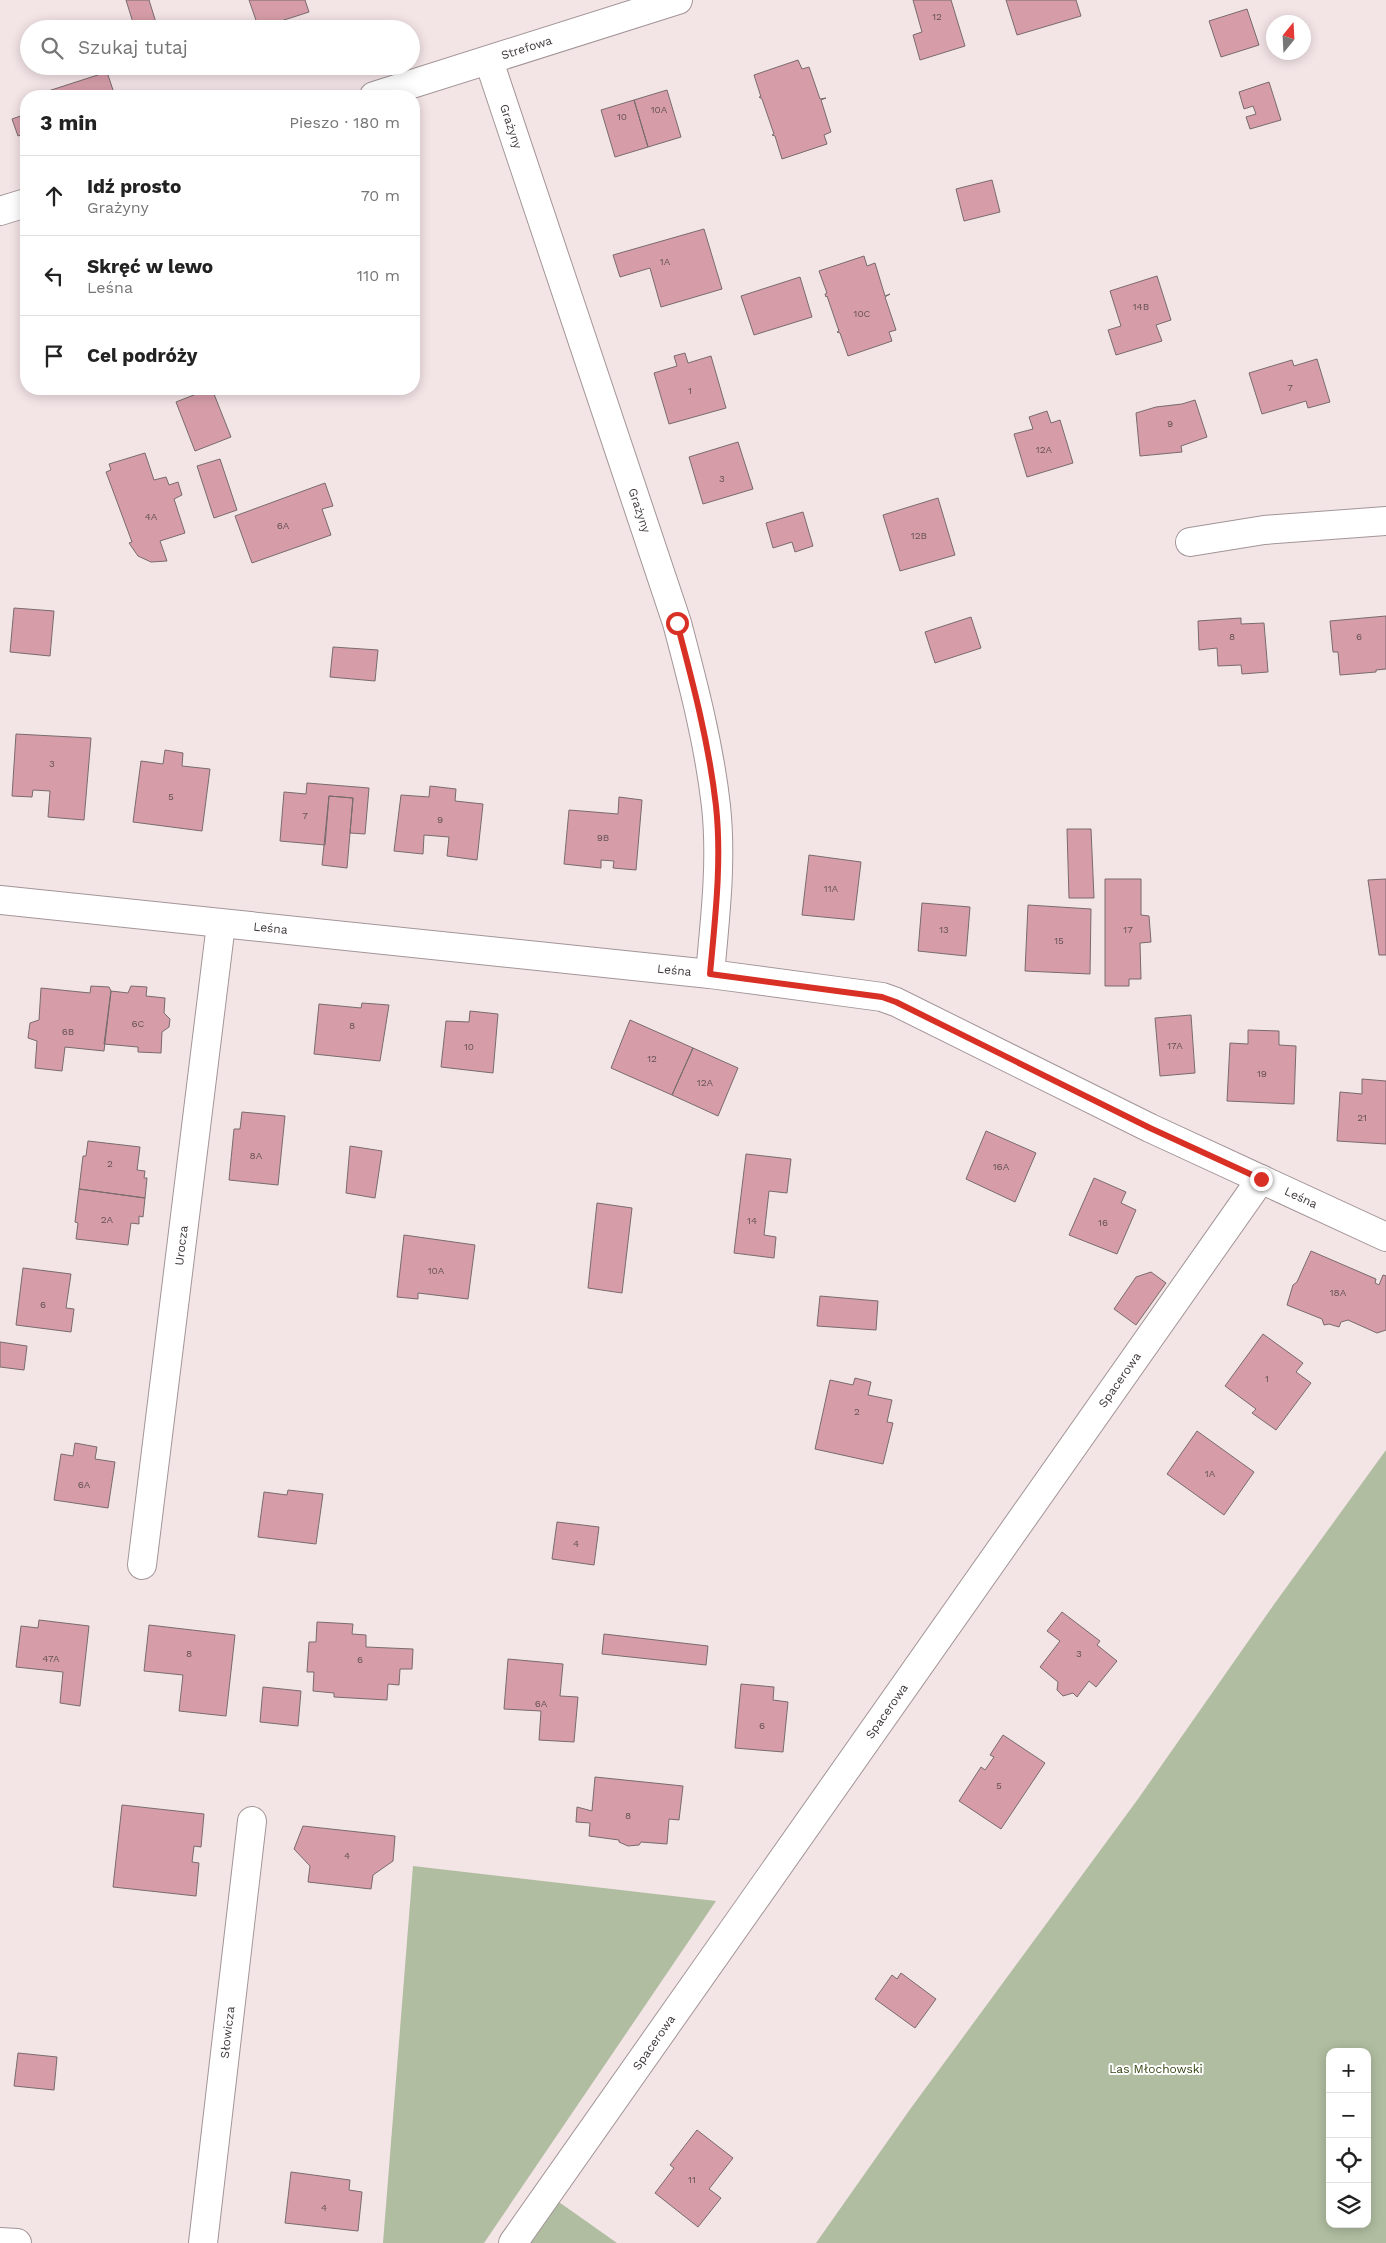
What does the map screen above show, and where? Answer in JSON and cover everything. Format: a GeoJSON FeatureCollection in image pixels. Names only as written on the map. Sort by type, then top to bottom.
{"type":"FeatureCollection","features":[{"type":"Feature","properties":{"kind":"street","name":"Strefowa"},"geometry":{"type":"LineString","coordinates":[[394,90],[678,0]]}},
{"type":"Feature","properties":{"kind":"street","name":"Grażyny"},"geometry":{"type":"LineString","coordinates":[[489,61],[677,623],[697,697],[716,806],[718,891],[710,974]]}},
{"type":"Feature","properties":{"kind":"street"},"geometry":{"type":"LineString","coordinates":[[0,211],[20,205]]}},
{"type":"Feature","properties":{"kind":"street"},"geometry":{"type":"LineString","coordinates":[[1190,542],[1264,530],[1386,521]]}},
{"type":"Feature","properties":{"kind":"street","name":"Leśna"},"geometry":{"type":"LineString","coordinates":[[0,900],[710,974],[882,997],[896,1002],[1150,1128],[1386,1237]]}},
{"type":"Feature","properties":{"kind":"street","name":"Urocza"},"geometry":{"type":"LineString","coordinates":[[142,1565],[221,924]]}},
{"type":"Feature","properties":{"kind":"street","name":"Spacerowa"},"geometry":{"type":"LineString","coordinates":[[513,2243],[1261,1179]]}},
{"type":"Feature","properties":{"kind":"street","name":"Słowicza"},"geometry":{"type":"LineString","coordinates":[[203,2243],[252,1821]]}},
{"type":"Feature","properties":{"kind":"street"},"geometry":{"type":"LineString","coordinates":[[0,2242],[16,2243]]}},
{"type":"Feature","properties":{"kind":"green space","name":"Las Młochowski"},"geometry":{"type":"Polygon","coordinates":[[[1386,1450],[1386,2243],[816,2243],[911,2108],[1138,1799],[1275,1603],[1386,1450]]]}},
{"type":"Feature","properties":{"kind":"green space"},"geometry":{"type":"Polygon","coordinates":[[[413,1866],[716,1901],[484,2243],[383,2243],[413,1866]]]}},
{"type":"Feature","properties":{"kind":"green space"},"geometry":{"type":"Polygon","coordinates":[[[556,2200],[617,2243],[524,2243],[556,2200]]]}},
{"type":"Feature","properties":{"kind":"building"},"geometry":{"type":"Polygon","coordinates":[[[126,0],[149,0],[155,20],[132,20],[126,0]]]}},
{"type":"Feature","properties":{"kind":"building"},"geometry":{"type":"Polygon","coordinates":[[[249,0],[305,0],[309,12],[284,20],[256,20],[249,0]]]}},
{"type":"Feature","properties":{"kind":"building"},"geometry":{"type":"Polygon","coordinates":[[[913,0],[951,0],[965,46],[920,60],[913,35],[922,32],[913,0]]]}},
{"type":"Feature","properties":{"kind":"building"},"geometry":{"type":"Polygon","coordinates":[[[1006,0],[1076,0],[1081,16],[1017,35],[1006,0]]]}},
{"type":"Feature","properties":{"kind":"building"},"geometry":{"type":"Polygon","coordinates":[[[1247,9],[1259,45],[1221,57],[1209,21],[1247,9]]]}},
{"type":"Feature","properties":{"kind":"building"},"geometry":{"type":"Polygon","coordinates":[[[798,60],[802,69],[809,67],[820,99],[826,98],[821,100],[831,132],[824,135],[827,144],[782,159],[775,136],[772,135],[774,134],[762,99],[759,97],[761,97],[754,75],[798,60]]]}},
{"type":"Feature","properties":{"kind":"building"},"geometry":{"type":"Polygon","coordinates":[[[98,75],[108,75],[113,90],[51,90],[98,75]]]}},
{"type":"Feature","properties":{"kind":"building"},"geometry":{"type":"Polygon","coordinates":[[[1269,82],[1281,120],[1250,129],[1246,117],[1256,114],[1253,106],[1244,109],[1239,92],[1269,82]]]}},
{"type":"Feature","properties":{"kind":"building"},"geometry":{"type":"Polygon","coordinates":[[[667,90],[681,137],[648,147],[634,100],[667,90]]]}},
{"type":"Feature","properties":{"kind":"building"},"geometry":{"type":"Polygon","coordinates":[[[634,100],[648,147],[615,157],[601,110],[634,100]]]}},
{"type":"Feature","properties":{"kind":"building"},"geometry":{"type":"Polygon","coordinates":[[[20,116],[20,135],[18,136],[12,119],[20,116]]]}},
{"type":"Feature","properties":{"kind":"building"},"geometry":{"type":"Polygon","coordinates":[[[992,180],[1000,212],[964,221],[956,189],[992,180]]]}},
{"type":"Feature","properties":{"kind":"building"},"geometry":{"type":"Polygon","coordinates":[[[704,229],[722,289],[661,307],[650,268],[620,277],[613,255],[704,229]]]}},
{"type":"Feature","properties":{"kind":"building"},"geometry":{"type":"Polygon","coordinates":[[[864,256],[867,266],[875,263],[885,296],[890,294],[885,297],[896,330],[889,332],[892,341],[848,356],[840,333],[837,332],[839,331],[825,294],[827,293],[819,271],[864,256]]]}},
{"type":"Feature","properties":{"kind":"building"},"geometry":{"type":"Polygon","coordinates":[[[1157,276],[1171,320],[1156,325],[1162,341],[1116,355],[1108,330],[1121,326],[1110,291],[1157,276]]]}},
{"type":"Feature","properties":{"kind":"building"},"geometry":{"type":"Polygon","coordinates":[[[800,277],[812,317],[754,335],[741,296],[800,277]]]}},
{"type":"Feature","properties":{"kind":"building"},"geometry":{"type":"Polygon","coordinates":[[[685,353],[688,363],[711,356],[726,408],[669,424],[654,373],[677,366],[674,356],[685,353]]]}},
{"type":"Feature","properties":{"kind":"building"},"geometry":{"type":"Polygon","coordinates":[[[1317,359],[1330,402],[1308,408],[1306,401],[1262,414],[1249,373],[1292,360],[1294,366],[1317,359]]]}},
{"type":"Feature","properties":{"kind":"building"},"geometry":{"type":"Polygon","coordinates":[[[194,395],[214,395],[231,437],[195,451],[176,402],[194,395]]]}},
{"type":"Feature","properties":{"kind":"building"},"geometry":{"type":"Polygon","coordinates":[[[1195,400],[1207,437],[1181,446],[1182,452],[1140,456],[1136,413],[1156,407],[1182,404],[1195,400]]]}},
{"type":"Feature","properties":{"kind":"building"},"geometry":{"type":"Polygon","coordinates":[[[1047,411],[1051,423],[1060,420],[1073,463],[1027,477],[1014,434],[1033,429],[1029,417],[1047,411]]]}},
{"type":"Feature","properties":{"kind":"building"},"geometry":{"type":"Polygon","coordinates":[[[738,442],[753,489],[703,504],[689,457],[738,442]]]}},
{"type":"Feature","properties":{"kind":"building"},"geometry":{"type":"Polygon","coordinates":[[[145,453],[154,480],[166,477],[169,485],[178,482],[182,495],[174,499],[185,533],[160,541],[167,561],[151,562],[138,556],[129,543],[132,542],[106,472],[111,470],[109,464],[145,453]]]}},
{"type":"Feature","properties":{"kind":"building"},"geometry":{"type":"Polygon","coordinates":[[[220,459],[237,510],[214,518],[197,466],[220,459]]]}},
{"type":"Feature","properties":{"kind":"building"},"geometry":{"type":"Polygon","coordinates":[[[325,483],[333,506],[322,509],[331,535],[252,563],[235,516],[325,483]]]}},
{"type":"Feature","properties":{"kind":"building"},"geometry":{"type":"Polygon","coordinates":[[[938,498],[955,555],[900,571],[883,515],[938,498]]]}},
{"type":"Feature","properties":{"kind":"building"},"geometry":{"type":"Polygon","coordinates":[[[803,512],[813,546],[795,552],[792,542],[773,548],[766,523],[803,512]]]}},
{"type":"Feature","properties":{"kind":"building"},"geometry":{"type":"Polygon","coordinates":[[[14,608],[54,611],[50,656],[10,652],[14,608]]]}},
{"type":"Feature","properties":{"kind":"building"},"geometry":{"type":"Polygon","coordinates":[[[1386,616],[1386,669],[1376,670],[1376,672],[1340,675],[1338,652],[1333,652],[1330,621],[1386,616]]]}},
{"type":"Feature","properties":{"kind":"building"},"geometry":{"type":"Polygon","coordinates":[[[971,617],[981,648],[935,663],[925,632],[971,617]]]}},
{"type":"Feature","properties":{"kind":"building"},"geometry":{"type":"Polygon","coordinates":[[[1241,618],[1241,624],[1264,623],[1268,672],[1242,674],[1241,665],[1218,666],[1217,648],[1199,650],[1198,621],[1241,618]]]}},
{"type":"Feature","properties":{"kind":"building"},"geometry":{"type":"Polygon","coordinates":[[[333,647],[378,650],[375,681],[330,677],[333,647]]]}},
{"type":"Feature","properties":{"kind":"building"},"geometry":{"type":"Polygon","coordinates":[[[16,734],[91,738],[84,820],[48,817],[50,791],[33,790],[32,797],[12,796],[16,734]]]}},
{"type":"Feature","properties":{"kind":"building"},"geometry":{"type":"Polygon","coordinates":[[[165,750],[183,753],[182,766],[210,769],[202,831],[133,822],[141,761],[163,764],[165,750]]]}},
{"type":"Feature","properties":{"kind":"building"},"geometry":{"type":"Polygon","coordinates":[[[307,783],[369,788],[365,834],[350,833],[353,798],[329,796],[325,845],[280,841],[284,792],[306,794],[307,783]]]}},
{"type":"Feature","properties":{"kind":"building"},"geometry":{"type":"Polygon","coordinates":[[[430,786],[456,789],[455,801],[483,804],[477,860],[447,856],[449,837],[424,835],[423,854],[394,851],[401,795],[429,797],[430,786]]]}},
{"type":"Feature","properties":{"kind":"building"},"geometry":{"type":"Polygon","coordinates":[[[329,796],[353,798],[347,868],[322,865],[329,796]]]}},
{"type":"Feature","properties":{"kind":"building"},"geometry":{"type":"Polygon","coordinates":[[[619,797],[642,800],[636,870],[613,868],[614,861],[601,860],[601,868],[564,864],[569,810],[618,814],[619,797]]]}},
{"type":"Feature","properties":{"kind":"building"},"geometry":{"type":"Polygon","coordinates":[[[1067,829],[1091,829],[1094,898],[1069,898],[1067,829]]]}},
{"type":"Feature","properties":{"kind":"building"},"geometry":{"type":"Polygon","coordinates":[[[809,855],[861,862],[854,920],[802,915],[809,855]]]}},
{"type":"Feature","properties":{"kind":"building"},"geometry":{"type":"Polygon","coordinates":[[[1105,879],[1141,879],[1141,915],[1149,916],[1151,942],[1140,943],[1141,979],[1129,979],[1129,986],[1105,986],[1105,879]]]}},
{"type":"Feature","properties":{"kind":"building"},"geometry":{"type":"Polygon","coordinates":[[[1386,879],[1386,955],[1379,955],[1368,880],[1386,879]]]}},
{"type":"Feature","properties":{"kind":"building"},"geometry":{"type":"Polygon","coordinates":[[[922,903],[970,907],[966,956],[918,951],[922,903]]]}},
{"type":"Feature","properties":{"kind":"building"},"geometry":{"type":"Polygon","coordinates":[[[1028,905],[1091,909],[1090,974],[1025,971],[1028,905]]]}},
{"type":"Feature","properties":{"kind":"building"},"geometry":{"type":"Polygon","coordinates":[[[91,986],[109,987],[111,991],[104,1051],[65,1047],[62,1071],[35,1068],[37,1041],[28,1038],[30,1023],[39,1020],[41,988],[90,993],[91,986]]]}},
{"type":"Feature","properties":{"kind":"building"},"geometry":{"type":"Polygon","coordinates":[[[131,986],[147,987],[146,996],[165,998],[164,1013],[170,1019],[169,1027],[162,1032],[161,1053],[138,1052],[138,1047],[104,1044],[111,991],[128,993],[131,986]]]}},
{"type":"Feature","properties":{"kind":"building"},"geometry":{"type":"Polygon","coordinates":[[[362,1003],[389,1005],[380,1061],[314,1054],[319,1004],[361,1008],[362,1003]]]}},
{"type":"Feature","properties":{"kind":"building"},"geometry":{"type":"Polygon","coordinates":[[[470,1011],[498,1014],[493,1073],[441,1067],[446,1021],[469,1022],[470,1011]]]}},
{"type":"Feature","properties":{"kind":"building"},"geometry":{"type":"Polygon","coordinates":[[[1191,1015],[1195,1073],[1160,1076],[1155,1018],[1191,1015]]]}},
{"type":"Feature","properties":{"kind":"building"},"geometry":{"type":"Polygon","coordinates":[[[630,1020],[693,1048],[672,1095],[611,1068],[630,1020]]]}},
{"type":"Feature","properties":{"kind":"building"},"geometry":{"type":"Polygon","coordinates":[[[1248,1030],[1279,1031],[1279,1045],[1296,1046],[1294,1104],[1227,1101],[1230,1043],[1248,1044],[1248,1030]]]}},
{"type":"Feature","properties":{"kind":"building"},"geometry":{"type":"Polygon","coordinates":[[[693,1048],[738,1068],[718,1116],[672,1095],[693,1048]]]}},
{"type":"Feature","properties":{"kind":"building"},"geometry":{"type":"Polygon","coordinates":[[[1362,1079],[1386,1081],[1386,1144],[1337,1141],[1340,1092],[1362,1094],[1362,1079]]]}},
{"type":"Feature","properties":{"kind":"building"},"geometry":{"type":"Polygon","coordinates":[[[242,1112],[285,1116],[278,1185],[229,1180],[234,1129],[240,1129],[242,1112]]]}},
{"type":"Feature","properties":{"kind":"building"},"geometry":{"type":"Polygon","coordinates":[[[986,1131],[1036,1153],[1015,1202],[966,1179],[986,1131]]]}},
{"type":"Feature","properties":{"kind":"building"},"geometry":{"type":"Polygon","coordinates":[[[88,1141],[140,1147],[137,1170],[145,1171],[144,1178],[147,1178],[145,1198],[79,1189],[83,1156],[86,1156],[88,1141]]]}},
{"type":"Feature","properties":{"kind":"building"},"geometry":{"type":"Polygon","coordinates":[[[350,1146],[382,1151],[375,1198],[346,1193],[350,1146]]]}},
{"type":"Feature","properties":{"kind":"building"},"geometry":{"type":"Polygon","coordinates":[[[746,1154],[791,1159],[787,1193],[769,1191],[764,1235],[776,1237],[774,1258],[734,1253],[746,1154]]]}},
{"type":"Feature","properties":{"kind":"building"},"geometry":{"type":"Polygon","coordinates":[[[1094,1178],[1126,1192],[1121,1203],[1136,1210],[1117,1254],[1069,1235],[1094,1178]]]}},
{"type":"Feature","properties":{"kind":"building"},"geometry":{"type":"Polygon","coordinates":[[[79,1189],[145,1198],[143,1217],[139,1216],[139,1224],[131,1223],[128,1245],[76,1239],[78,1223],[75,1222],[79,1189]]]}},
{"type":"Feature","properties":{"kind":"building"},"geometry":{"type":"Polygon","coordinates":[[[597,1203],[632,1208],[622,1293],[588,1288],[597,1203]]]}},
{"type":"Feature","properties":{"kind":"building"},"geometry":{"type":"Polygon","coordinates":[[[404,1235],[475,1245],[468,1299],[418,1293],[418,1299],[397,1297],[404,1235]]]}},
{"type":"Feature","properties":{"kind":"building"},"geometry":{"type":"Polygon","coordinates":[[[1311,1251],[1376,1279],[1375,1283],[1379,1285],[1383,1275],[1386,1276],[1386,1330],[1377,1333],[1348,1320],[1341,1322],[1339,1327],[1329,1324],[1324,1325],[1322,1319],[1287,1305],[1293,1285],[1297,1282],[1311,1251]]]}},
{"type":"Feature","properties":{"kind":"building"},"geometry":{"type":"Polygon","coordinates":[[[23,1268],[71,1274],[66,1308],[74,1309],[71,1332],[16,1325],[23,1268]]]}},
{"type":"Feature","properties":{"kind":"building"},"geometry":{"type":"Polygon","coordinates":[[[1151,1272],[1166,1283],[1136,1325],[1114,1309],[1136,1277],[1151,1272]]]}},
{"type":"Feature","properties":{"kind":"building"},"geometry":{"type":"Polygon","coordinates":[[[820,1296],[878,1301],[876,1330],[817,1326],[820,1296]]]}},
{"type":"Feature","properties":{"kind":"building"},"geometry":{"type":"Polygon","coordinates":[[[1263,1334],[1303,1363],[1296,1372],[1311,1383],[1276,1430],[1252,1413],[1256,1409],[1225,1386],[1263,1334]]]}},
{"type":"Feature","properties":{"kind":"building"},"geometry":{"type":"Polygon","coordinates":[[[0,1342],[27,1346],[24,1370],[0,1367],[0,1342]]]}},
{"type":"Feature","properties":{"kind":"building"},"geometry":{"type":"Polygon","coordinates":[[[855,1378],[871,1382],[868,1395],[892,1400],[887,1422],[893,1423],[883,1464],[815,1449],[830,1380],[853,1385],[855,1378]]]}},
{"type":"Feature","properties":{"kind":"building"},"geometry":{"type":"Polygon","coordinates":[[[1197,1431],[1254,1472],[1224,1515],[1167,1474],[1197,1431]]]}},
{"type":"Feature","properties":{"kind":"building"},"geometry":{"type":"Polygon","coordinates":[[[75,1443],[97,1447],[95,1459],[115,1462],[108,1508],[54,1500],[61,1454],[73,1456],[75,1443]]]}},
{"type":"Feature","properties":{"kind":"building"},"geometry":{"type":"Polygon","coordinates":[[[288,1490],[323,1494],[316,1544],[258,1537],[264,1492],[287,1495],[288,1490]]]}},
{"type":"Feature","properties":{"kind":"building"},"geometry":{"type":"Polygon","coordinates":[[[557,1522],[599,1527],[594,1565],[552,1559],[557,1522]]]}},
{"type":"Feature","properties":{"kind":"building"},"geometry":{"type":"Polygon","coordinates":[[[1062,1612],[1100,1641],[1097,1645],[1117,1661],[1096,1687],[1089,1681],[1077,1697],[1073,1693],[1063,1696],[1057,1690],[1058,1682],[1040,1667],[1060,1641],[1047,1631],[1062,1612]]]}},
{"type":"Feature","properties":{"kind":"building"},"geometry":{"type":"Polygon","coordinates":[[[39,1620],[89,1626],[80,1706],[60,1703],[63,1672],[16,1667],[21,1626],[38,1628],[39,1620]]]}},
{"type":"Feature","properties":{"kind":"building"},"geometry":{"type":"Polygon","coordinates":[[[317,1622],[353,1624],[352,1634],[366,1635],[366,1647],[413,1649],[412,1669],[400,1669],[399,1685],[388,1684],[387,1700],[334,1697],[334,1693],[313,1691],[314,1672],[307,1672],[309,1642],[316,1642],[317,1622]]]}},
{"type":"Feature","properties":{"kind":"building"},"geometry":{"type":"Polygon","coordinates":[[[149,1625],[235,1635],[226,1716],[179,1711],[183,1675],[144,1671],[149,1625]]]}},
{"type":"Feature","properties":{"kind":"building"},"geometry":{"type":"Polygon","coordinates":[[[604,1634],[708,1646],[706,1665],[602,1654],[604,1634]]]}},
{"type":"Feature","properties":{"kind":"building"},"geometry":{"type":"Polygon","coordinates":[[[508,1659],[563,1664],[560,1696],[578,1697],[574,1742],[539,1740],[541,1711],[504,1709],[508,1659]]]}},
{"type":"Feature","properties":{"kind":"building"},"geometry":{"type":"Polygon","coordinates":[[[741,1684],[774,1687],[773,1700],[788,1702],[783,1752],[735,1748],[741,1684]]]}},
{"type":"Feature","properties":{"kind":"building"},"geometry":{"type":"Polygon","coordinates":[[[263,1687],[301,1691],[298,1726],[260,1722],[263,1687]]]}},
{"type":"Feature","properties":{"kind":"building"},"geometry":{"type":"Polygon","coordinates":[[[1003,1735],[1045,1763],[1001,1829],[959,1801],[981,1767],[985,1770],[994,1757],[990,1755],[1003,1735]]]}},
{"type":"Feature","properties":{"kind":"building"},"geometry":{"type":"Polygon","coordinates":[[[595,1777],[683,1786],[679,1820],[669,1819],[667,1844],[641,1842],[639,1845],[628,1846],[619,1842],[619,1840],[589,1836],[590,1823],[576,1822],[577,1807],[592,1811],[595,1777]]]}},
{"type":"Feature","properties":{"kind":"building"},"geometry":{"type":"Polygon","coordinates":[[[122,1805],[204,1814],[201,1847],[194,1846],[192,1862],[199,1863],[196,1896],[113,1887],[122,1805]]]}},
{"type":"Feature","properties":{"kind":"building"},"geometry":{"type":"Polygon","coordinates":[[[303,1826],[395,1836],[393,1861],[373,1875],[371,1889],[308,1882],[310,1866],[294,1849],[303,1826]]]}},
{"type":"Feature","properties":{"kind":"building"},"geometry":{"type":"Polygon","coordinates":[[[901,1973],[936,1999],[915,2028],[875,1999],[892,1975],[897,1979],[901,1973]]]}},
{"type":"Feature","properties":{"kind":"building"},"geometry":{"type":"Polygon","coordinates":[[[18,2053],[57,2057],[54,2090],[14,2086],[18,2053]]]}},
{"type":"Feature","properties":{"kind":"building"},"geometry":{"type":"Polygon","coordinates":[[[697,2130],[733,2158],[709,2189],[721,2198],[698,2227],[655,2193],[674,2168],[670,2165],[697,2130]]]}},
{"type":"Feature","properties":{"kind":"building"},"geometry":{"type":"Polygon","coordinates":[[[291,2172],[350,2180],[349,2190],[362,2192],[358,2231],[285,2223],[291,2172]]]}},
{"type":"Feature","properties":{"kind":"route"},"geometry":{"type":"LineString","coordinates":[[677,623],[697,697],[716,806],[718,891],[710,974],[882,997],[896,1002],[1150,1128],[1261,1179]]}}]}
